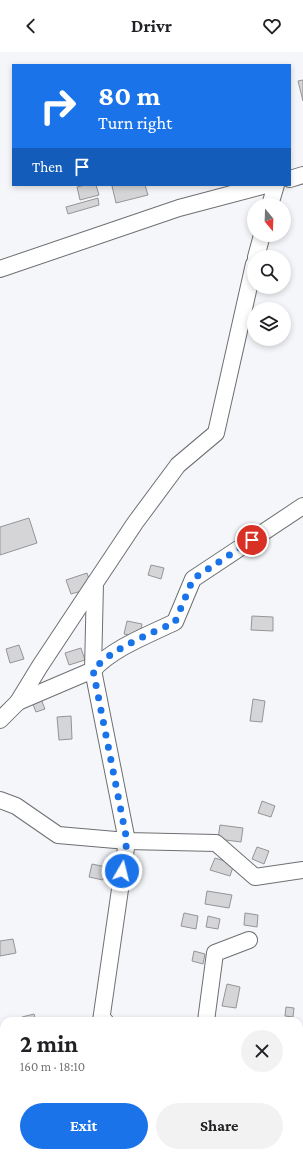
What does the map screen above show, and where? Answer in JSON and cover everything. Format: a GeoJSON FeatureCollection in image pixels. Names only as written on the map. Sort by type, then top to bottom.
{"type":"FeatureCollection","features":[{"type":"Feature","properties":{"kind":"street"},"geometry":{"type":"LineString","coordinates":[[291,178],[303,175]]}},
{"type":"Feature","properties":{"kind":"street"},"geometry":{"type":"LineString","coordinates":[[0,269],[179,208],[262,186]]}},
{"type":"Feature","properties":{"kind":"street"},"geometry":{"type":"LineString","coordinates":[[272,198],[276,186]]}},
{"type":"Feature","properties":{"kind":"street"},"geometry":{"type":"LineString","coordinates":[[0,720],[18,702],[40,666],[135,523],[178,465],[216,433],[247,294]]}},
{"type":"Feature","properties":{"kind":"street"},"geometry":{"type":"LineString","coordinates":[[18,702],[93,670],[100,662],[133,642],[175,622],[193,579],[303,506]]}},
{"type":"Feature","properties":{"kind":"street"},"geometry":{"type":"LineString","coordinates":[[95,583],[93,670],[127,841],[102,1017]]}},
{"type":"Feature","properties":{"kind":"street"},"geometry":{"type":"LineString","coordinates":[[0,800],[16,806],[58,835],[127,841],[216,843],[254,877],[303,870]]}},
{"type":"Feature","properties":{"kind":"street"},"geometry":{"type":"LineString","coordinates":[[207,1017],[215,953],[249,940]]}},
{"type":"Feature","properties":{"kind":"building"},"geometry":{"type":"Polygon","coordinates":[[[303,80],[303,101],[298,81],[303,80]]]}},
{"type":"Feature","properties":{"kind":"building"},"geometry":{"type":"Polygon","coordinates":[[[96,186],[99,195],[80,200],[77,187],[96,186]]]}},
{"type":"Feature","properties":{"kind":"building"},"geometry":{"type":"Polygon","coordinates":[[[112,186],[145,186],[148,195],[116,203],[112,186]]]}},
{"type":"Feature","properties":{"kind":"building"},"geometry":{"type":"Polygon","coordinates":[[[98,198],[99,205],[68,214],[66,207],[98,198]]]}},
{"type":"Feature","properties":{"kind":"building"},"geometry":{"type":"Polygon","coordinates":[[[29,518],[37,543],[0,555],[0,527],[29,518]]]}},
{"type":"Feature","properties":{"kind":"building"},"geometry":{"type":"Polygon","coordinates":[[[151,565],[164,568],[161,579],[148,575],[151,565]]]}},
{"type":"Feature","properties":{"kind":"building"},"geometry":{"type":"Polygon","coordinates":[[[87,573],[92,588],[71,594],[66,580],[87,573]]]}},
{"type":"Feature","properties":{"kind":"building"},"geometry":{"type":"Polygon","coordinates":[[[252,616],[273,617],[273,631],[251,630],[252,616]]]}},
{"type":"Feature","properties":{"kind":"building"},"geometry":{"type":"Polygon","coordinates":[[[127,621],[142,624],[139,637],[124,634],[127,621]]]}},
{"type":"Feature","properties":{"kind":"building"},"geometry":{"type":"Polygon","coordinates":[[[19,645],[24,659],[10,663],[6,649],[19,645]]]}},
{"type":"Feature","properties":{"kind":"building"},"geometry":{"type":"Polygon","coordinates":[[[81,648],[85,660],[69,665],[65,653],[81,648]]]}},
{"type":"Feature","properties":{"kind":"building"},"geometry":{"type":"Polygon","coordinates":[[[41,699],[45,709],[36,712],[32,702],[41,699]]]}},
{"type":"Feature","properties":{"kind":"building"},"geometry":{"type":"Polygon","coordinates":[[[253,699],[265,701],[262,722],[250,721],[253,699]]]}},
{"type":"Feature","properties":{"kind":"building"},"geometry":{"type":"Polygon","coordinates":[[[71,716],[72,739],[59,740],[57,717],[71,716]]]}},
{"type":"Feature","properties":{"kind":"building"},"geometry":{"type":"Polygon","coordinates":[[[262,801],[275,806],[271,817],[258,813],[262,801]]]}},
{"type":"Feature","properties":{"kind":"building"},"geometry":{"type":"Polygon","coordinates":[[[220,825],[243,828],[241,842],[218,839],[220,825]]]}},
{"type":"Feature","properties":{"kind":"building"},"geometry":{"type":"Polygon","coordinates":[[[257,847],[269,851],[264,864],[252,859],[257,847]]]}},
{"type":"Feature","properties":{"kind":"building"},"geometry":{"type":"Polygon","coordinates":[[[215,858],[234,864],[230,876],[210,870],[215,858]]]}},
{"type":"Feature","properties":{"kind":"building"},"geometry":{"type":"Polygon","coordinates":[[[92,864],[106,867],[103,880],[89,877],[92,864]]]}},
{"type":"Feature","properties":{"kind":"building"},"geometry":{"type":"Polygon","coordinates":[[[207,891],[232,895],[229,908],[205,904],[207,891]]]}},
{"type":"Feature","properties":{"kind":"building"},"geometry":{"type":"Polygon","coordinates":[[[184,913],[198,916],[196,929],[181,926],[184,913]]]}},
{"type":"Feature","properties":{"kind":"building"},"geometry":{"type":"Polygon","coordinates":[[[245,913],[258,915],[257,927],[244,925],[245,913]]]}},
{"type":"Feature","properties":{"kind":"building"},"geometry":{"type":"Polygon","coordinates":[[[208,916],[220,919],[218,929],[206,927],[208,916]]]}},
{"type":"Feature","properties":{"kind":"building"},"geometry":{"type":"Polygon","coordinates":[[[13,939],[16,953],[0,956],[0,941],[13,939]]]}},
{"type":"Feature","properties":{"kind":"building"},"geometry":{"type":"Polygon","coordinates":[[[194,951],[205,954],[203,964],[192,961],[194,951]]]}},
{"type":"Feature","properties":{"kind":"building"},"geometry":{"type":"Polygon","coordinates":[[[227,984],[240,987],[236,1008],[222,1006],[227,984]]]}},
{"type":"Feature","properties":{"kind":"building"},"geometry":{"type":"Polygon","coordinates":[[[286,1007],[294,1008],[293,1017],[285,1016],[286,1007]]]}},
{"type":"Feature","properties":{"kind":"building"},"geometry":{"type":"Polygon","coordinates":[[[34,1014],[35,1017],[22,1017],[34,1014]]]}},
{"type":"Feature","properties":{"kind":"route"},"geometry":{"type":"LineString","coordinates":[[122,871],[127,841],[93,670],[100,662],[133,642],[175,622],[193,579],[252,540]]}}]}
